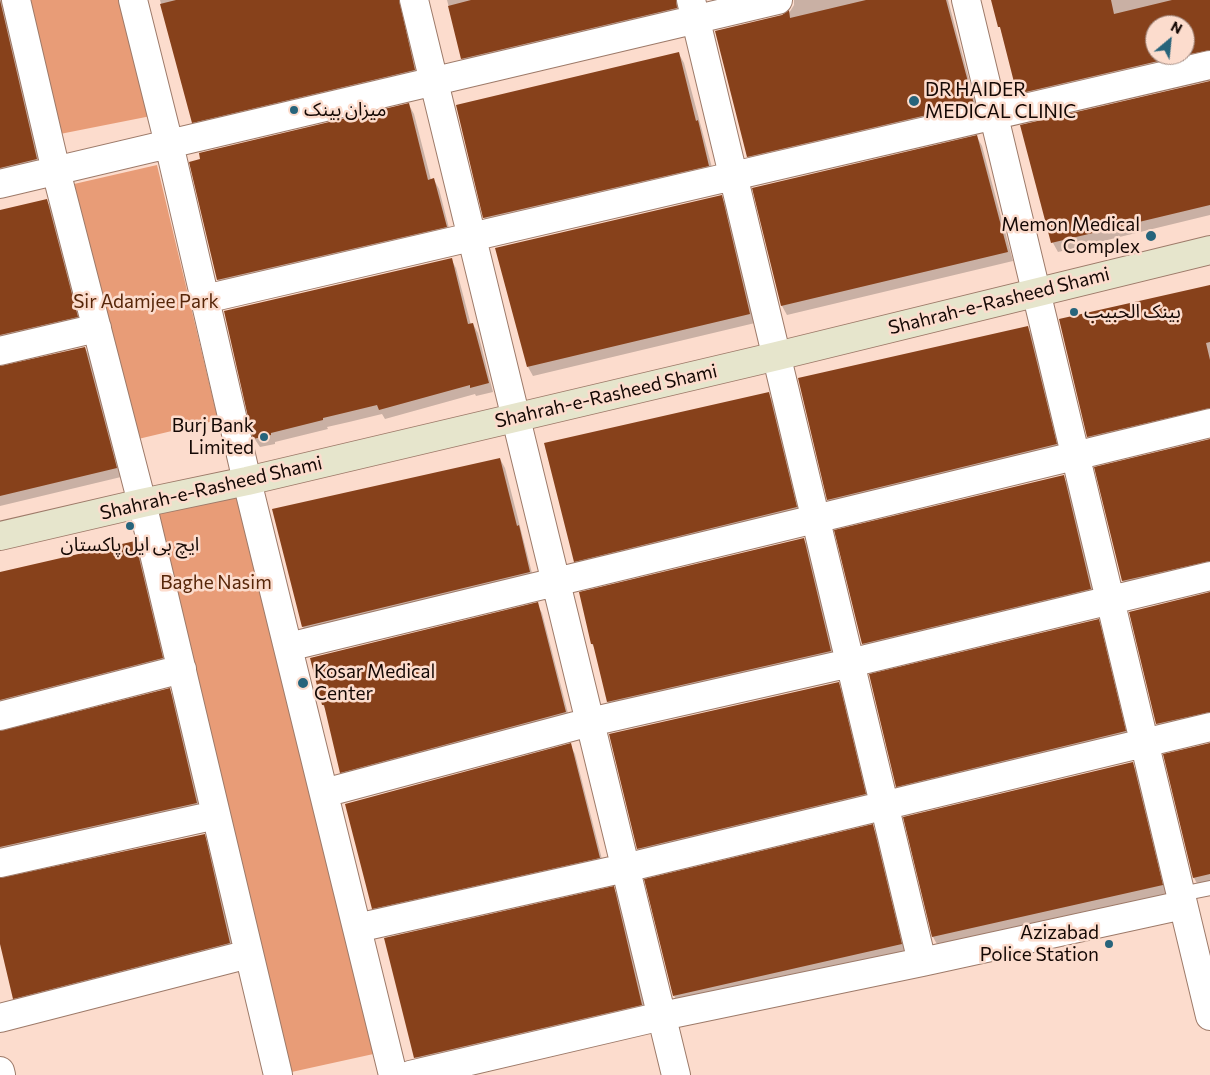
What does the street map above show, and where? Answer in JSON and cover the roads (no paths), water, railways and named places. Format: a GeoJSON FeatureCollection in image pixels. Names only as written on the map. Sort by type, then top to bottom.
{"type":"FeatureCollection","features":[{"type":"Feature","properties":{"kind":"street"},"geometry":{"type":"LineString","coordinates":[[133,0],[169,144],[247,481],[393,1075]]}},
{"type":"Feature","properties":{"kind":"street"},"geometry":{"type":"LineString","coordinates":[[414,0],[676,1075]]}},
{"type":"Feature","properties":{"kind":"street"},"geometry":{"type":"LineString","coordinates":[[0,184],[434,82],[693,10],[778,0]]}},
{"type":"Feature","properties":{"kind":"street"},"geometry":{"type":"LineString","coordinates":[[966,0],[1210,1016]]}},
{"type":"Feature","properties":{"kind":"street"},"geometry":{"type":"LineString","coordinates":[[693,10],[922,962]]}},
{"type":"Feature","properties":{"kind":"street"},"geometry":{"type":"LineString","coordinates":[[12,14],[56,171],[142,503],[278,1075]]}},
{"type":"Feature","properties":{"kind":"street"},"geometry":{"type":"LineString","coordinates":[[205,299],[1210,66]]}},
{"type":"Feature","properties":{"kind":"street","name":"Shahrah-e-Rasheed Shami"},"geometry":{"type":"LineString","coordinates":[[0,536],[247,481],[776,356],[1210,250]]}},
{"type":"Feature","properties":{"kind":"street"},"geometry":{"type":"LineString","coordinates":[[0,351],[97,328]]}},
{"type":"Feature","properties":{"kind":"street"},"geometry":{"type":"LineString","coordinates":[[288,648],[556,581],[1210,423]]}},
{"type":"Feature","properties":{"kind":"street"},"geometry":{"type":"LineString","coordinates":[[324,793],[590,722],[1210,576]]}},
{"type":"Feature","properties":{"kind":"street"},"geometry":{"type":"LineString","coordinates":[[0,716],[182,669]]}},
{"type":"Feature","properties":{"kind":"street"},"geometry":{"type":"LineString","coordinates":[[357,928],[625,868],[1210,727]]}},
{"type":"Feature","properties":{"kind":"street"},"geometry":{"type":"LineString","coordinates":[[0,863],[216,815]]}},
{"type":"Feature","properties":{"kind":"street"},"geometry":{"type":"LineString","coordinates":[[410,1075],[662,1016],[922,962],[1182,900]]}},
{"type":"Feature","properties":{"kind":"street"},"geometry":{"type":"LineString","coordinates":[[0,1018],[249,954]]}},
{"type":"Feature","properties":{"kind":"street"},"geometry":{"type":"LineString","coordinates":[[0,1071],[1,1075]]}},
{"type":"Feature","properties":{"kind":"lane"},"geometry":{"type":"LineString","coordinates":[[1182,900],[1210,888]]}},
{"type":"Feature","properties":{"kind":"place","name":"DR HAIDER MEDICAL CLINIC"},"geometry":{"type":"Point","coordinates":[914,101]}},
{"type":"Feature","properties":{"kind":"place","name":"میزان بینک"},"geometry":{"type":"Point","coordinates":[294,110]}},
{"type":"Feature","properties":{"kind":"place","name":"Memon Medical Complex"},"geometry":{"type":"Point","coordinates":[1151,236]}},
{"type":"Feature","properties":{"kind":"place","name":"بينک الحبيب"},"geometry":{"type":"Point","coordinates":[1074,312]}},
{"type":"Feature","properties":{"kind":"place","name":"Burj Bank Limited"},"geometry":{"type":"Point","coordinates":[264,437]}},
{"type":"Feature","properties":{"kind":"place","name":"ایچ بی ایل پاکستان"},"geometry":{"type":"Point","coordinates":[130,526]}},
{"type":"Feature","properties":{"kind":"place","name":"Kosar Medical Center"},"geometry":{"type":"Point","coordinates":[303,683]}},
{"type":"Feature","properties":{"kind":"place","name":"Azizabad Police Station"},"geometry":{"type":"Point","coordinates":[1109,944]}},
{"type":"Feature","properties":{"kind":"park label","name":"Sir Adamjee Park"},"geometry":{"type":"Point","coordinates":[146,302]}},
{"type":"Feature","properties":{"kind":"park label","name":"Baghe Nasim"},"geometry":{"type":"Point","coordinates":[216,583]}}]}
